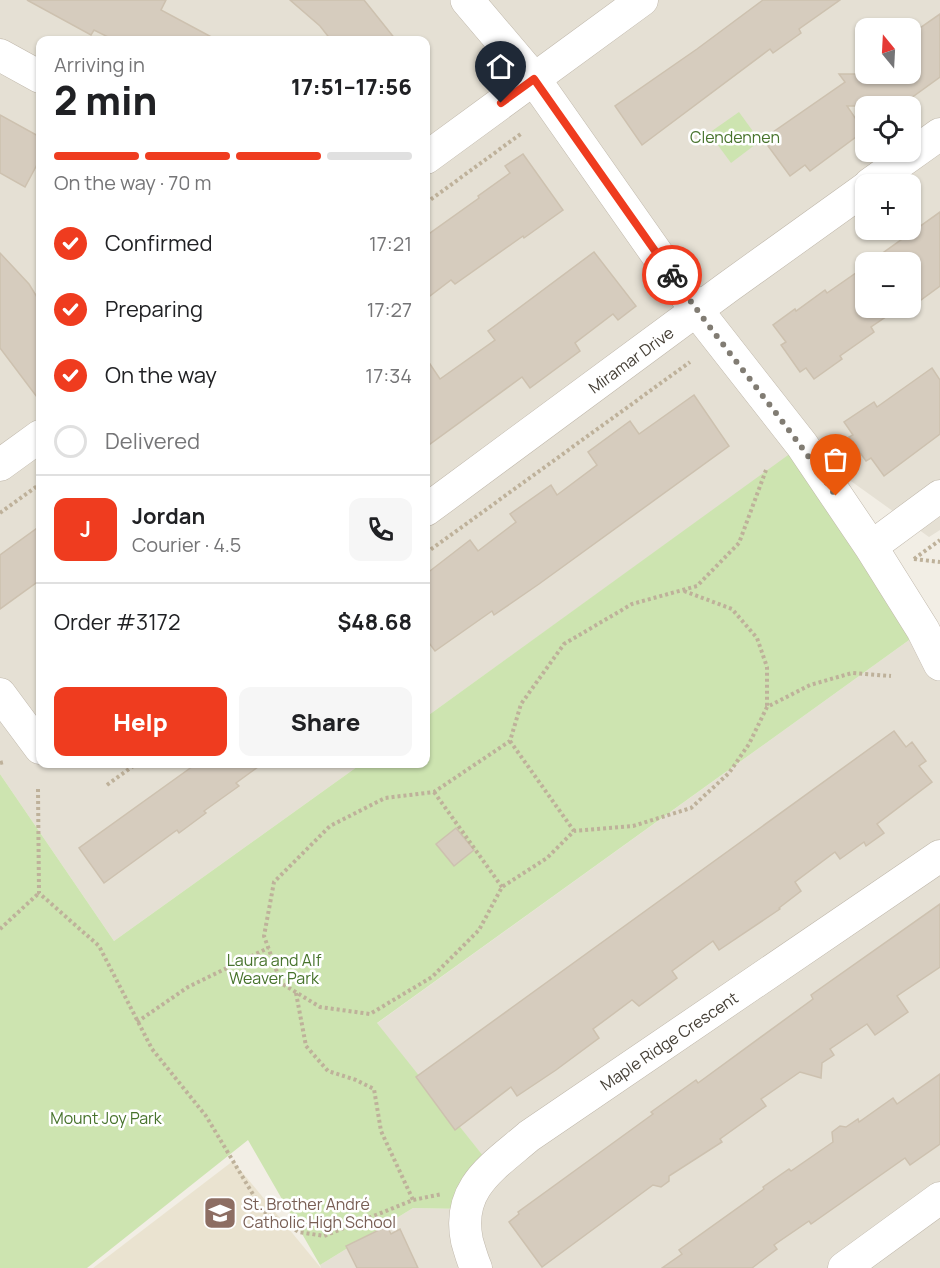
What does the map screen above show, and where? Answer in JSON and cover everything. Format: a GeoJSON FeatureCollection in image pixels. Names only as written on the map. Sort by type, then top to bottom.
{"type":"FeatureCollection","features":[{"type":"Feature","properties":{"kind":"street"},"geometry":{"type":"LineString","coordinates":[[467,0],[534,79],[697,311],[802,446],[871,547],[923,630],[940,664]]}},
{"type":"Feature","properties":{"kind":"street"},"geometry":{"type":"LineString","coordinates":[[430,155],[642,0]]}},
{"type":"Feature","properties":{"kind":"street"},"geometry":{"type":"LineString","coordinates":[[0,54],[36,75]]}},
{"type":"Feature","properties":{"kind":"street"},"geometry":{"type":"LineString","coordinates":[[884,174],[940,134]]}},
{"type":"Feature","properties":{"kind":"street","name":"Miramar Drive"},"geometry":{"type":"LineString","coordinates":[[430,507],[855,196]]}},
{"type":"Feature","properties":{"kind":"street"},"geometry":{"type":"LineString","coordinates":[[2,460],[36,439]]}},
{"type":"Feature","properties":{"kind":"street"},"geometry":{"type":"LineString","coordinates":[[871,547],[940,496]]}},
{"type":"Feature","properties":{"kind":"street"},"geometry":{"type":"LineString","coordinates":[[0,694],[36,743]]}},
{"type":"Feature","properties":{"kind":"street","name":"Maple Ridge Crescent"},"geometry":{"type":"LineString","coordinates":[[476,1268],[471,1258],[464,1228],[465,1209],[475,1187],[492,1167],[530,1136],[940,856]]}},
{"type":"Feature","properties":{"kind":"street"},"geometry":{"type":"LineString","coordinates":[[844,1268],[940,1198]]}},
{"type":"Feature","properties":{"kind":"path"},"geometry":{"type":"LineString","coordinates":[[430,200],[522,133]]}},
{"type":"Feature","properties":{"kind":"path"},"geometry":{"type":"LineString","coordinates":[[430,550],[690,362]]}},
{"type":"Feature","properties":{"kind":"path"},"geometry":{"type":"LineString","coordinates":[[683,591],[732,609],[757,638],[767,667],[767,707],[749,744],[729,773],[691,808],[633,826],[574,831],[547,858],[502,887],[479,930],[432,977],[370,1014],[320,1007],[281,983],[264,936],[274,882],[330,826],[385,798],[434,792],[510,741],[521,704],[564,644],[632,604],[697,586],[739,543],[766,470]]}},
{"type":"Feature","properties":{"kind":"path"},"geometry":{"type":"LineString","coordinates":[[0,513],[36,487]]}},
{"type":"Feature","properties":{"kind":"path"},"geometry":{"type":"LineString","coordinates":[[940,540],[913,559],[940,562]]}},
{"type":"Feature","properties":{"kind":"path"},"geometry":{"type":"LineString","coordinates":[[767,707],[810,685],[852,673],[891,676]]}},
{"type":"Feature","properties":{"kind":"path"},"geometry":{"type":"LineString","coordinates":[[510,741],[574,831]]}},
{"type":"Feature","properties":{"kind":"path"},"geometry":{"type":"LineString","coordinates":[[107,785],[130,768]]}},
{"type":"Feature","properties":{"kind":"path"},"geometry":{"type":"LineString","coordinates":[[0,929],[39,893],[38,789]]}},
{"type":"Feature","properties":{"kind":"path"},"geometry":{"type":"LineString","coordinates":[[434,792],[502,887]]}},
{"type":"Feature","properties":{"kind":"path"},"geometry":{"type":"LineString","coordinates":[[39,893],[99,946],[152,1049],[206,1116],[263,1211],[299,1232],[324,1236],[413,1200],[475,1187]]}},
{"type":"Feature","properties":{"kind":"path"},"geometry":{"type":"LineString","coordinates":[[137,1022],[188,987],[268,948]]}},
{"type":"Feature","properties":{"kind":"path"},"geometry":{"type":"LineString","coordinates":[[296,993],[306,1046],[328,1071],[356,1080],[374,1089],[381,1131],[413,1200]]}},
{"type":"Feature","properties":{"kind":"shaded area"},"geometry":{"type":"Polygon","coordinates":[[[0,0],[940,0],[940,530],[929,537],[802,446],[430,714],[430,36],[36,36],[36,768],[355,768],[114,941],[0,774],[0,0]]]}},
{"type":"Feature","properties":{"kind":"shaded area"},"geometry":{"type":"Polygon","coordinates":[[[923,630],[940,664],[940,1268],[321,1268],[320,1265],[413,1208],[465,1209],[492,1167],[376,1024],[923,630]]]}},
{"type":"Feature","properties":{"kind":"shaded area","name":"St. Brother André Catholic High School"},"geometry":{"type":"Polygon","coordinates":[[[233,1161],[321,1268],[93,1268],[233,1161]]]}},
{"type":"Feature","properties":{"kind":"green space","name":"Clendennen"},"geometry":{"type":"Polygon","coordinates":[[[739,112],[760,141],[731,163],[709,133],[739,112]]]}},
{"type":"Feature","properties":{"kind":"green space","name":"Laura and Alf Weaver Park"},"geometry":{"type":"Polygon","coordinates":[[[802,445],[923,630],[377,1023],[492,1167],[465,1209],[413,1208],[320,1265],[248,1140],[87,1268],[0,1268],[0,774],[114,941],[355,768],[430,768],[430,714],[802,445]]]}},
{"type":"Feature","properties":{"kind":"building"},"geometry":{"type":"Polygon","coordinates":[[[27,0],[166,0],[161,10],[210,36],[106,36],[94,30],[91,35],[27,0]]]}},
{"type":"Feature","properties":{"kind":"building"},"geometry":{"type":"Polygon","coordinates":[[[290,0],[364,0],[393,36],[328,36],[320,26],[290,0]]]}},
{"type":"Feature","properties":{"kind":"building"},"geometry":{"type":"Polygon","coordinates":[[[763,0],[840,0],[799,29],[801,33],[773,53],[770,49],[642,145],[615,106],[763,0]]]}},
{"type":"Feature","properties":{"kind":"building"},"geometry":{"type":"Polygon","coordinates":[[[940,14],[940,77],[914,96],[855,96],[855,106],[847,106],[855,118],[855,138],[810,171],[805,165],[790,176],[763,139],[845,82],[839,74],[855,74],[855,84],[921,84],[921,27],[940,14]]]}},
{"type":"Feature","properties":{"kind":"building"},"geometry":{"type":"Polygon","coordinates":[[[0,115],[36,135],[36,166],[25,187],[0,173],[0,115]]]}},
{"type":"Feature","properties":{"kind":"building"},"geometry":{"type":"Polygon","coordinates":[[[523,154],[563,210],[455,284],[451,280],[430,296],[430,233],[510,173],[505,166],[523,154]]]}},
{"type":"Feature","properties":{"kind":"building"},"geometry":{"type":"Polygon","coordinates":[[[940,212],[940,286],[921,300],[921,252],[884,252],[901,240],[921,240],[921,226],[940,212]]]}},
{"type":"Feature","properties":{"kind":"building"},"geometry":{"type":"Polygon","coordinates":[[[594,252],[636,306],[618,320],[613,314],[575,343],[580,351],[530,388],[522,377],[430,444],[430,364],[440,379],[495,340],[488,331],[594,252]]]}},
{"type":"Feature","properties":{"kind":"building"},"geometry":{"type":"Polygon","coordinates":[[[0,253],[29,284],[36,295],[36,396],[0,348],[0,253]]]}},
{"type":"Feature","properties":{"kind":"building"},"geometry":{"type":"Polygon","coordinates":[[[855,274],[855,318],[884,318],[871,327],[874,332],[840,356],[842,359],[814,379],[806,368],[800,372],[781,345],[786,342],[773,325],[825,290],[827,293],[855,274]]]}},
{"type":"Feature","properties":{"kind":"building"},"geometry":{"type":"Polygon","coordinates":[[[932,368],[940,380],[940,434],[884,476],[871,458],[866,461],[849,437],[853,435],[844,422],[874,402],[877,407],[932,368]]]}},
{"type":"Feature","properties":{"kind":"building"},"geometry":{"type":"Polygon","coordinates":[[[694,395],[729,446],[539,584],[494,615],[492,611],[435,651],[430,644],[430,571],[470,540],[478,551],[516,522],[510,514],[551,485],[557,495],[597,465],[588,452],[630,421],[639,434],[694,395]]]}},
{"type":"Feature","properties":{"kind":"building"},"geometry":{"type":"Polygon","coordinates":[[[36,529],[36,583],[0,609],[0,555],[36,529]]]}},
{"type":"Feature","properties":{"kind":"building"},"geometry":{"type":"Polygon","coordinates":[[[894,731],[906,747],[912,742],[926,761],[919,766],[932,782],[877,824],[884,833],[866,846],[864,842],[840,859],[835,852],[795,882],[801,891],[780,909],[719,950],[713,941],[672,971],[677,978],[639,1006],[632,1000],[593,1029],[599,1038],[556,1070],[517,1096],[511,1087],[455,1130],[416,1077],[894,731]]]}},
{"type":"Feature","properties":{"kind":"building"},"geometry":{"type":"Polygon","coordinates":[[[190,768],[257,768],[236,783],[239,786],[204,811],[206,813],[179,833],[177,830],[104,883],[79,848],[190,768]]]}},
{"type":"Feature","properties":{"kind":"building"},"geometry":{"type":"Polygon","coordinates":[[[456,828],[474,850],[454,866],[436,844],[456,828]]]}},
{"type":"Feature","properties":{"kind":"building"},"geometry":{"type":"Polygon","coordinates":[[[940,904],[940,967],[897,996],[908,1012],[875,1035],[867,1024],[830,1049],[834,1055],[822,1063],[821,1078],[800,1072],[761,1099],[766,1106],[720,1139],[722,1142],[669,1176],[669,1181],[661,1187],[653,1185],[542,1267],[509,1222],[519,1214],[518,1212],[653,1114],[651,1112],[696,1080],[698,1083],[813,999],[811,995],[940,904]]]}},
{"type":"Feature","properties":{"kind":"building"},"geometry":{"type":"Polygon","coordinates":[[[940,1074],[940,1144],[910,1165],[905,1158],[811,1224],[809,1221],[774,1245],[777,1249],[752,1268],[662,1268],[682,1254],[679,1250],[764,1189],[763,1187],[833,1142],[832,1132],[840,1126],[846,1127],[858,1119],[859,1122],[893,1098],[897,1104],[940,1074]]]}},
{"type":"Feature","properties":{"kind":"building"},"geometry":{"type":"Polygon","coordinates":[[[387,1226],[391,1234],[400,1229],[418,1268],[357,1268],[346,1246],[387,1226]]]}},
{"type":"Feature","properties":{"kind":"way so far"},"geometry":{"type":"LineString","coordinates":[[672,275],[697,311],[802,446],[836,496]]}},
{"type":"Feature","properties":{"kind":"place","name":"St. Brother André Catholic High School"},"geometry":{"type":"Point","coordinates":[220,1213]}},
{"type":"Feature","properties":{"kind":"route"},"geometry":{"type":"LineString","coordinates":[[501,103],[534,79],[672,275]]}},
{"type":"Feature","properties":{"kind":"park label","name":"Mount Joy Park"},"geometry":{"type":"Point","coordinates":[106,1118]}}]}
